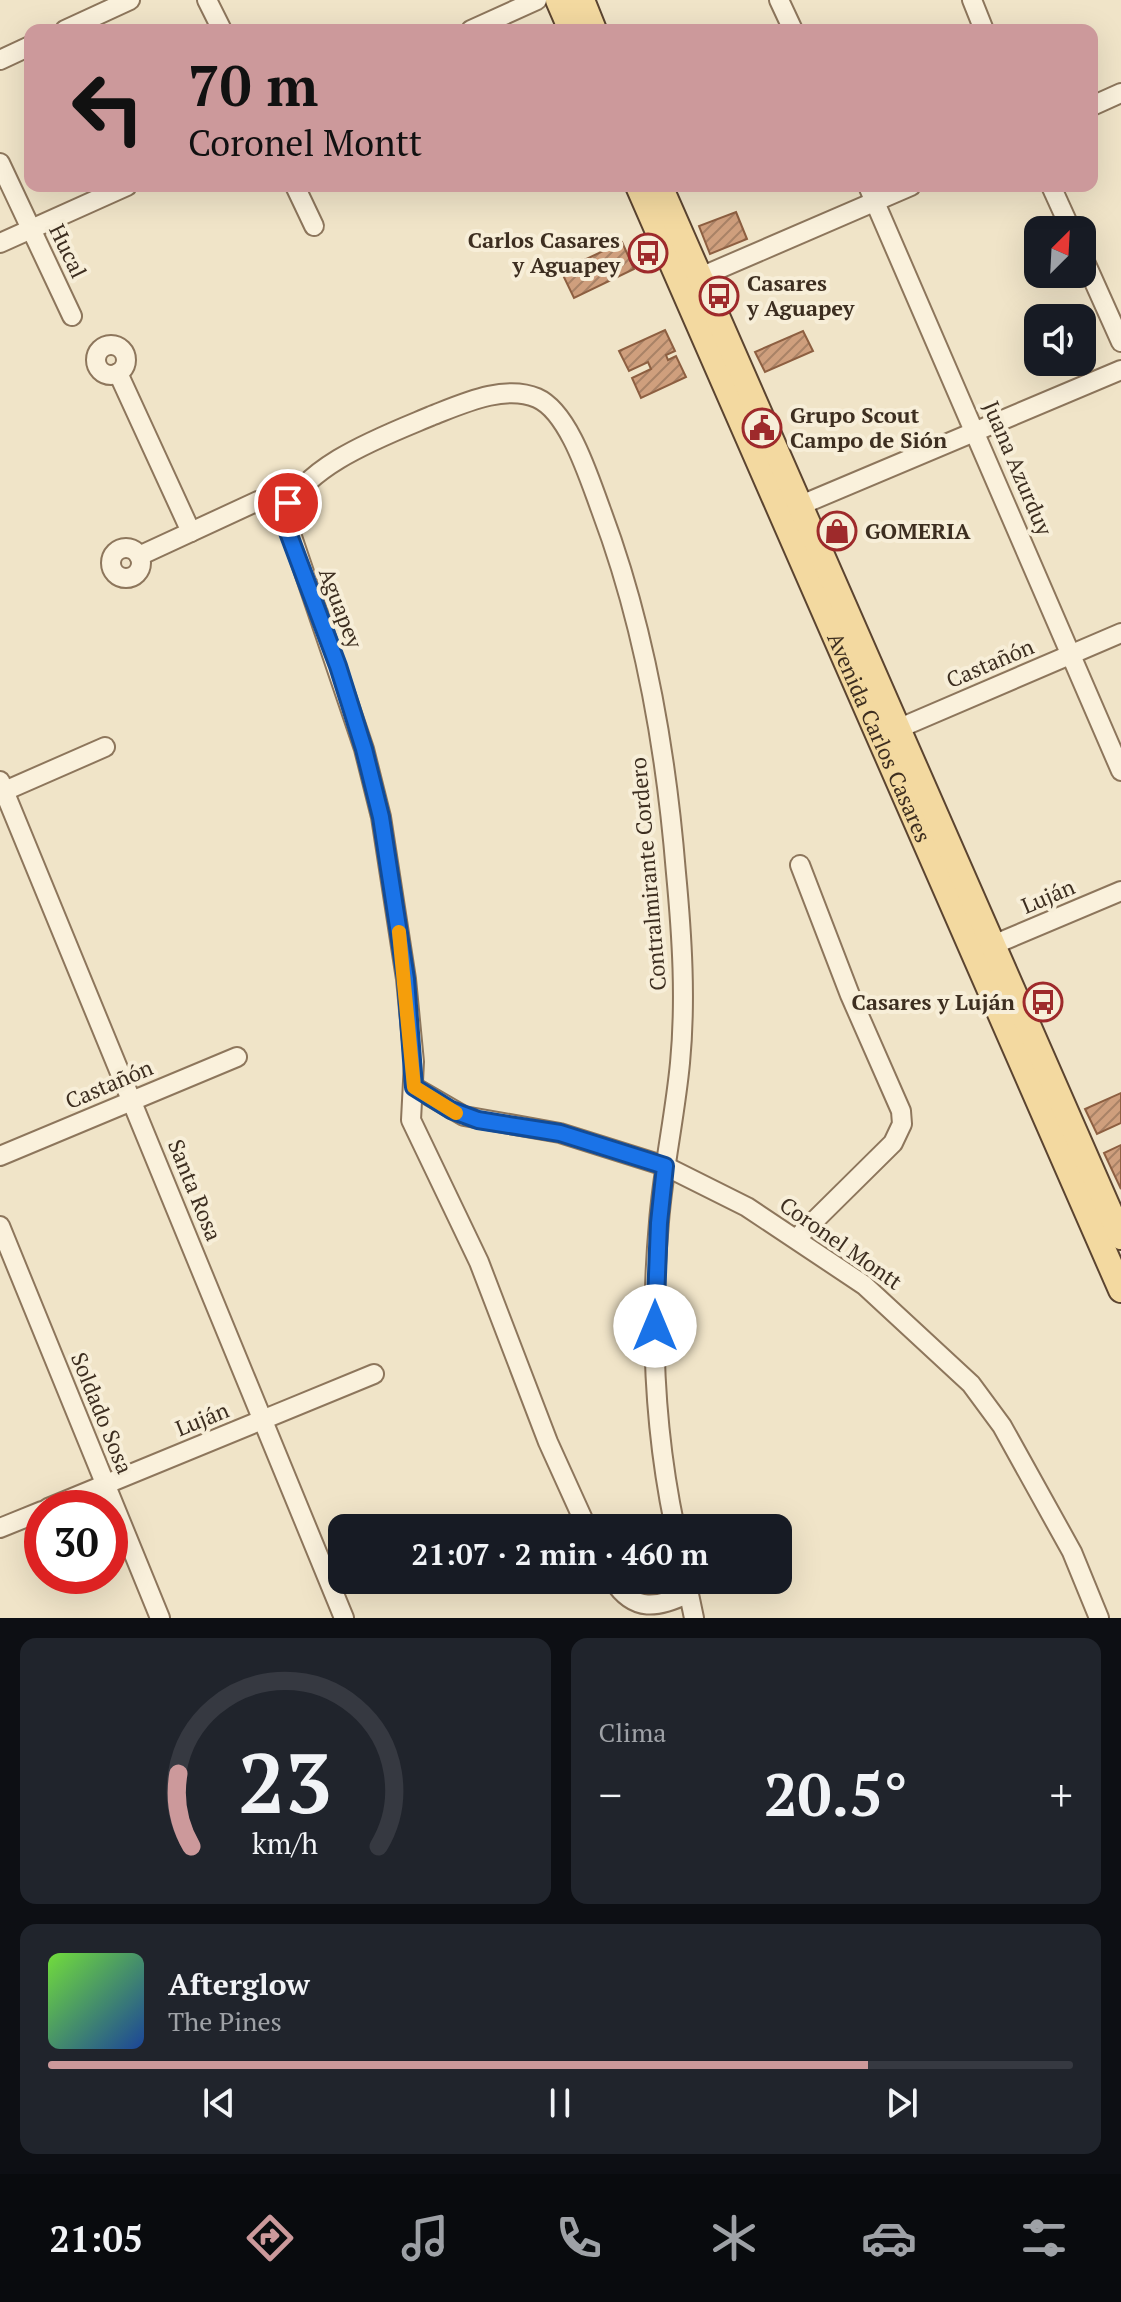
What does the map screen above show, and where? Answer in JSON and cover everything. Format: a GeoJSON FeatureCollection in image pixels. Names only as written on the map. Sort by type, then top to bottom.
{"type":"FeatureCollection","features":[{"type":"Feature","properties":{"kind":"main road"},"geometry":{"type":"LineString","coordinates":[[558,0],[568,24]]}},
{"type":"Feature","properties":{"kind":"main road"},"geometry":{"type":"LineString","coordinates":[[582,0],[592,24]]}},
{"type":"Feature","properties":{"kind":"main road","name":"Avenida Carlos Casares"},"geometry":{"type":"LineString","coordinates":[[641,192],[690,282],[801,505],[887,733],[993,945],[1113,1227],[1121,1290]]}},
{"type":"Feature","properties":{"kind":"main road","name":"Avenida Carlos Casares"},"geometry":{"type":"LineString","coordinates":[[662,192],[690,282],[887,733],[1113,1227]]}},
{"type":"Feature","properties":{"kind":"street"},"geometry":{"type":"LineString","coordinates":[[78,24],[130,0]]}},
{"type":"Feature","properties":{"kind":"street"},"geometry":{"type":"LineString","coordinates":[[207,0],[219,24]]}},
{"type":"Feature","properties":{"kind":"street"},"geometry":{"type":"LineString","coordinates":[[484,24],[537,0]]}},
{"type":"Feature","properties":{"kind":"street"},"geometry":{"type":"LineString","coordinates":[[779,0],[790,24]]}},
{"type":"Feature","properties":{"kind":"street"},"geometry":{"type":"LineString","coordinates":[[972,0],[982,24]]}},
{"type":"Feature","properties":{"kind":"street"},"geometry":{"type":"LineString","coordinates":[[0,60],[24,49]]}},
{"type":"Feature","properties":{"kind":"street"},"geometry":{"type":"LineString","coordinates":[[1098,103],[1121,93]]}},
{"type":"Feature","properties":{"kind":"street","name":"Hucal"},"geometry":{"type":"LineString","coordinates":[[0,163],[72,316]]}},
{"type":"Feature","properties":{"kind":"street"},"geometry":{"type":"LineString","coordinates":[[0,243],[113,192]]}},
{"type":"Feature","properties":{"kind":"street"},"geometry":{"type":"LineString","coordinates":[[298,192],[314,226]]}},
{"type":"Feature","properties":{"kind":"street"},"geometry":{"type":"LineString","coordinates":[[1054,192],[1065,216]]}},
{"type":"Feature","properties":{"kind":"street"},"geometry":{"type":"LineString","coordinates":[[690,282],[871,194]]}},
{"type":"Feature","properties":{"kind":"street","name":"Juana Azurduy"},"geometry":{"type":"LineString","coordinates":[[871,194],[1121,771]]}},
{"type":"Feature","properties":{"kind":"street"},"geometry":{"type":"LineString","coordinates":[[1096,286],[1121,342]]}},
{"type":"Feature","properties":{"kind":"street"},"geometry":{"type":"LineString","coordinates":[[801,505],[1121,370]]}},
{"type":"Feature","properties":{"kind":"street"},"geometry":{"type":"LineString","coordinates":[[118,373],[191,532]]}},
{"type":"Feature","properties":{"kind":"street","name":"Contralmirante Cordero"},"geometry":{"type":"LineString","coordinates":[[295,492],[358,448],[403,428],[480,399],[525,394],[552,408],[589,477],[617,554],[649,669],[674,839],[683,997],[680,1063],[665,1166],[656,1280],[657,1384],[673,1514]]}},
{"type":"Feature","properties":{"kind":"street"},"geometry":{"type":"LineString","coordinates":[[139,556],[258,501],[295,492]]}},
{"type":"Feature","properties":{"kind":"street","name":"Aguapey"},"geometry":{"type":"LineString","coordinates":[[295,492],[285,516],[286,527],[338,666],[381,817],[406,979],[414,1087],[408,1109],[411,1120],[479,1262],[548,1442],[581,1514]]}},
{"type":"Feature","properties":{"kind":"street","name":"Castañón"},"geometry":{"type":"LineString","coordinates":[[887,733],[1121,633]]}},
{"type":"Feature","properties":{"kind":"street"},"geometry":{"type":"LineString","coordinates":[[1,788],[105,747]]}},
{"type":"Feature","properties":{"kind":"street","name":"Santa Rosa"},"geometry":{"type":"LineString","coordinates":[[1,788],[133,1099],[344,1618]]}},
{"type":"Feature","properties":{"kind":"street"},"geometry":{"type":"LineString","coordinates":[[797,1238],[893,1143],[902,1124],[901,1111],[850,995],[800,865]]}},
{"type":"Feature","properties":{"kind":"street","name":"Luján"},"geometry":{"type":"LineString","coordinates":[[993,945],[1121,891]]}},
{"type":"Feature","properties":{"kind":"street","name":"Castañón"},"geometry":{"type":"LineString","coordinates":[[0,1156],[237,1057]]}},
{"type":"Feature","properties":{"kind":"street","name":"Coronel Montt"},"geometry":{"type":"LineString","coordinates":[[414,1087],[451,1110],[478,1120],[560,1133],[665,1166],[747,1207],[797,1238],[904,1318],[971,1384],[1002,1426],[1054,1516],[1099,1618]]}},
{"type":"Feature","properties":{"kind":"street","name":"Soldado Sosa"},"geometry":{"type":"LineString","coordinates":[[0,1226],[160,1618]]}},
{"type":"Feature","properties":{"kind":"street","name":"Luján"},"geometry":{"type":"LineString","coordinates":[[91,1490],[374,1374]]}},
{"type":"Feature","properties":{"kind":"street"},"geometry":{"type":"LineString","coordinates":[[0,1528],[24,1518]]}},
{"type":"Feature","properties":{"kind":"street"},"geometry":{"type":"LineString","coordinates":[[622,1594],[643,1606],[665,1605],[678,1594]]}},
{"type":"Feature","properties":{"kind":"street"},"geometry":{"type":"LineString","coordinates":[[689,1594],[694,1618]]}},
{"type":"Feature","properties":{"kind":"building"},"geometry":{"type":"Polygon","coordinates":[[[736,212],[747,239],[710,254],[699,226],[736,212]]]}},
{"type":"Feature","properties":{"kind":"building"},"geometry":{"type":"Polygon","coordinates":[[[622,242],[634,269],[574,298],[561,271],[622,242]]]}},
{"type":"Feature","properties":{"kind":"building"},"geometry":{"type":"Polygon","coordinates":[[[665,330],[675,351],[666,355],[668,360],[676,356],[686,377],[641,398],[632,378],[651,369],[648,362],[629,371],[619,351],[665,330]]]}},
{"type":"Feature","properties":{"kind":"building"},"geometry":{"type":"Polygon","coordinates":[[[803,331],[813,351],[765,372],[755,352],[803,331]]]}},
{"type":"Feature","properties":{"kind":"building"},"geometry":{"type":"Polygon","coordinates":[[[1121,1093],[1121,1123],[1097,1134],[1085,1109],[1121,1093]]]}},
{"type":"Feature","properties":{"kind":"building"},"geometry":{"type":"Polygon","coordinates":[[[1121,1145],[1121,1189],[1104,1153],[1121,1145]]]}},
{"type":"Feature","properties":{"kind":"slow traffic"},"geometry":{"type":"LineString","coordinates":[[399,932],[406,979],[414,1087],[424,1090],[456,1113]]}},
{"type":"Feature","properties":{"kind":"place","name":"Carlos Casares y Aguapey"},"geometry":{"type":"Point","coordinates":[648,253]}},
{"type":"Feature","properties":{"kind":"place","name":"Casares y Aguapey"},"geometry":{"type":"Point","coordinates":[719,296]}},
{"type":"Feature","properties":{"kind":"place","name":"Grupo Scout Campo de Sión"},"geometry":{"type":"Point","coordinates":[762,428]}},
{"type":"Feature","properties":{"kind":"place","name":"GOMERIA"},"geometry":{"type":"Point","coordinates":[837,531]}},
{"type":"Feature","properties":{"kind":"place","name":"Casares y Luján"},"geometry":{"type":"Point","coordinates":[1043,1002]}},
{"type":"Feature","properties":{"kind":"route"},"geometry":{"type":"LineString","coordinates":[[288,503],[286,527],[338,666],[381,817],[406,979],[414,1087],[424,1090],[464,1116],[560,1133],[665,1166],[659,1223],[655,1326]]}}]}
